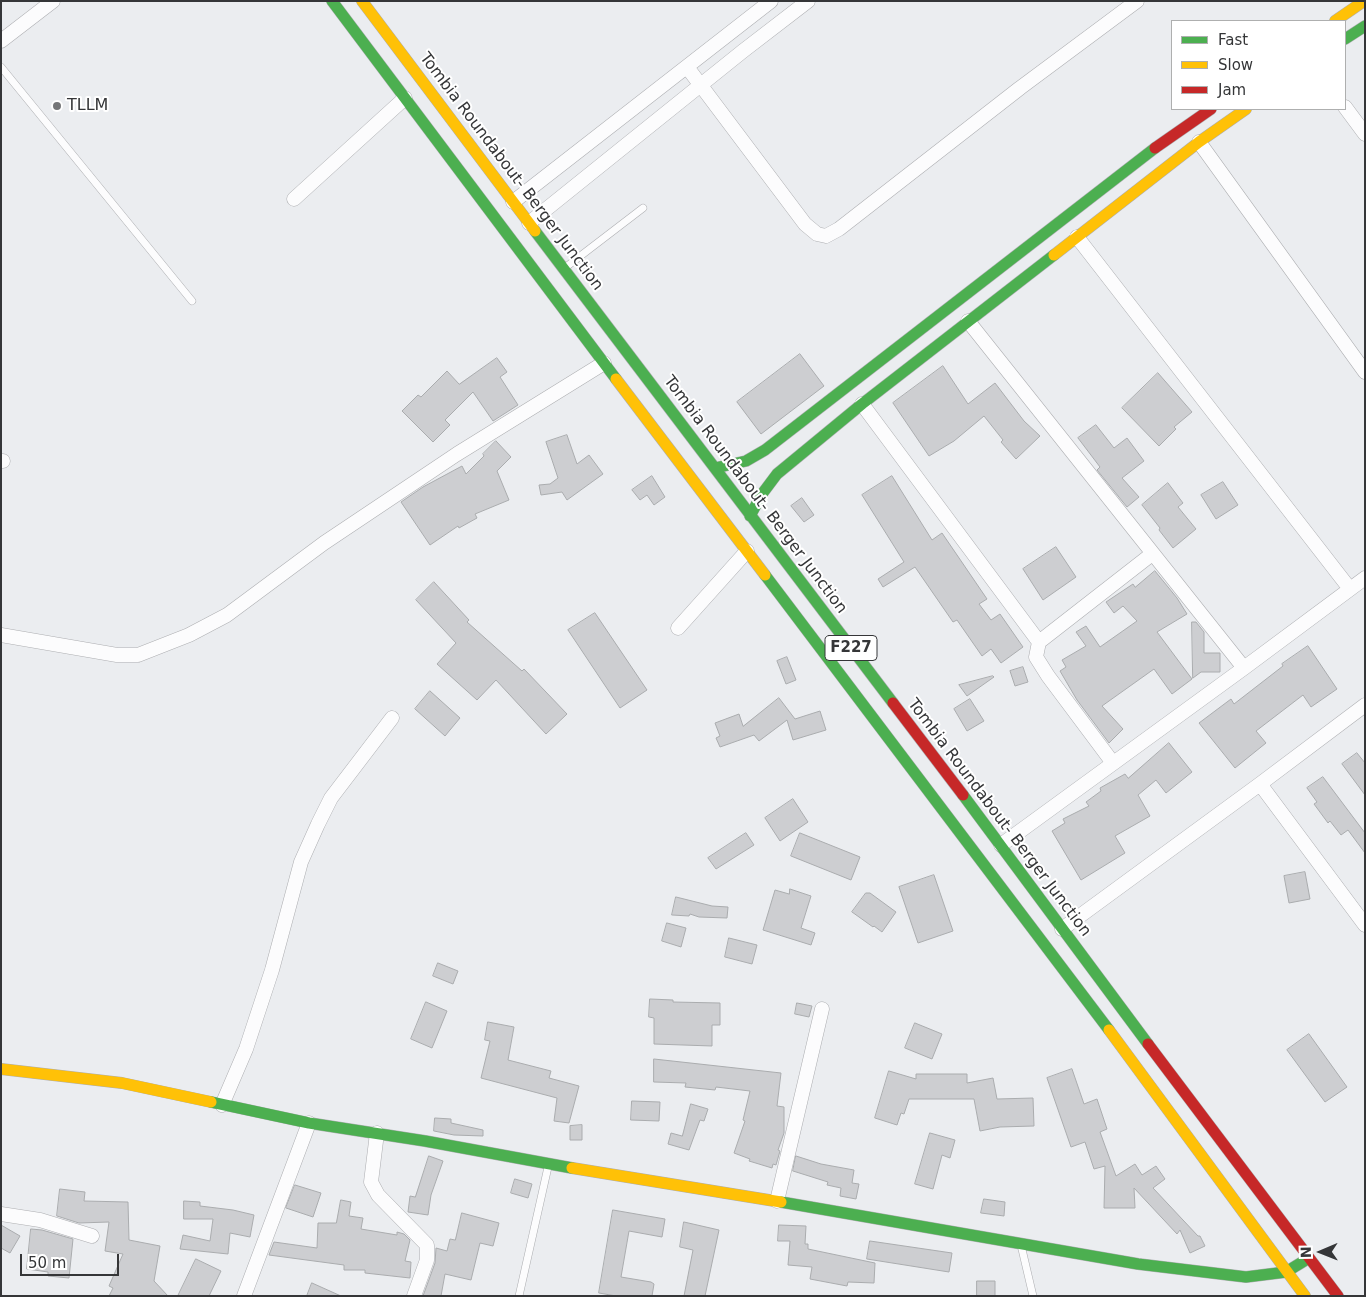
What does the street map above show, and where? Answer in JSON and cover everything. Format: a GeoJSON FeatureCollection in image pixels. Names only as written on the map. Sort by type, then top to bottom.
{"type":"FeatureCollection","features":[{"type":"Feature","properties":{"kind":"main road","name":"F227"},"geometry":{"type":"LineString","coordinates":[[332,1],[604,363],[1047,946],[1305,1296]]}},
{"type":"Feature","properties":{"kind":"main road"},"geometry":{"type":"LineString","coordinates":[[1336,20],[1364,1]]}},
{"type":"Feature","properties":{"kind":"main road","name":"Tombia Roundabout- Berger Junction"},"geometry":{"type":"LineString","coordinates":[[366,6],[750,516],[1001,845],[1338,1296]]}},
{"type":"Feature","properties":{"kind":"main road"},"geometry":{"type":"LineString","coordinates":[[1346,38],[1365,26]]}},
{"type":"Feature","properties":{"kind":"main road"},"geometry":{"type":"LineString","coordinates":[[714,468],[746,460],[766,450],[1132,166],[1209,110]]}},
{"type":"Feature","properties":{"kind":"main road"},"geometry":{"type":"LineString","coordinates":[[750,516],[762,494],[777,474],[862,404],[1199,142],[1245,110]]}},
{"type":"Feature","properties":{"kind":"main road"},"geometry":{"type":"LineString","coordinates":[[1132,166],[1145,184]]}},
{"type":"Feature","properties":{"kind":"main road"},"geometry":{"type":"LineString","coordinates":[[1,1069],[42,1072],[122,1083],[309,1123],[377,1133],[548,1164],[1138,1264],[1246,1277],[1286,1272],[1309,1258]]}},
{"type":"Feature","properties":{"kind":"street"},"geometry":{"type":"LineString","coordinates":[[1,40],[53,1]]}},
{"type":"Feature","properties":{"kind":"street"},"geometry":{"type":"LineString","coordinates":[[366,6],[381,1]]}},
{"type":"Feature","properties":{"kind":"street"},"geometry":{"type":"LineString","coordinates":[[513,202],[772,1]]}},
{"type":"Feature","properties":{"kind":"street"},"geometry":{"type":"LineString","coordinates":[[529,223],[808,1]]}},
{"type":"Feature","properties":{"kind":"street"},"geometry":{"type":"LineString","coordinates":[[687,67],[805,224],[817,234],[826,236],[839,229],[1020,88],[1137,1]]}},
{"type":"Feature","properties":{"kind":"street"},"geometry":{"type":"LineString","coordinates":[[294,199],[405,98]]}},
{"type":"Feature","properties":{"kind":"street"},"geometry":{"type":"LineString","coordinates":[[1346,108],[1365,134]]}},
{"type":"Feature","properties":{"kind":"street"},"geometry":{"type":"LineString","coordinates":[[1199,142],[1365,372]]}},
{"type":"Feature","properties":{"kind":"street"},"geometry":{"type":"LineString","coordinates":[[1077,236],[1350,589]]}},
{"type":"Feature","properties":{"kind":"street"},"geometry":{"type":"LineString","coordinates":[[968,321],[1244,668]]}},
{"type":"Feature","properties":{"kind":"street"},"geometry":{"type":"LineString","coordinates":[[1,635],[117,655],[138,655],[189,635],[227,615],[324,543],[457,454],[604,363]]}},
{"type":"Feature","properties":{"kind":"street"},"geometry":{"type":"LineString","coordinates":[[862,404],[1039,642]]}},
{"type":"Feature","properties":{"kind":"street"},"geometry":{"type":"LineString","coordinates":[[678,628],[747,551]]}},
{"type":"Feature","properties":{"kind":"street"},"geometry":{"type":"LineString","coordinates":[[1113,763],[1036,657],[1039,642],[1152,554]]}},
{"type":"Feature","properties":{"kind":"street"},"geometry":{"type":"LineString","coordinates":[[1001,845],[1365,578]]}},
{"type":"Feature","properties":{"kind":"street"},"geometry":{"type":"LineString","coordinates":[[1062,929],[1365,705]]}},
{"type":"Feature","properties":{"kind":"street"},"geometry":{"type":"LineString","coordinates":[[222,1105],[246,1049],[272,970],[301,862],[331,798],[392,718]]}},
{"type":"Feature","properties":{"kind":"street"},"geometry":{"type":"LineString","coordinates":[[1260,784],[1365,925]]}},
{"type":"Feature","properties":{"kind":"street"},"geometry":{"type":"LineString","coordinates":[[777,1202],[822,1009]]}},
{"type":"Feature","properties":{"kind":"street"},"geometry":{"type":"LineString","coordinates":[[244,1296],[309,1123]]}},
{"type":"Feature","properties":{"kind":"street"},"geometry":{"type":"LineString","coordinates":[[377,1133],[371,1182],[378,1195],[427,1245],[427,1260],[414,1296]]}},
{"type":"Feature","properties":{"kind":"street"},"geometry":{"type":"LineString","coordinates":[[1,1214],[40,1220],[92,1236]]}},
{"type":"Feature","properties":{"kind":"lane"},"geometry":{"type":"LineString","coordinates":[[1,67],[192,301]]}},
{"type":"Feature","properties":{"kind":"lane"},"geometry":{"type":"LineString","coordinates":[[564,269],[643,208]]}},
{"type":"Feature","properties":{"kind":"lane"},"geometry":{"type":"LineString","coordinates":[[519,1296],[548,1164]]}},
{"type":"Feature","properties":{"kind":"lane"},"geometry":{"type":"LineString","coordinates":[[1020,1244],[1033,1296]]}},
{"type":"Feature","properties":{"kind":"building"},"geometry":{"type":"Polygon","coordinates":[[[800,354],[824,386],[761,434],[737,402],[800,354]]]}},
{"type":"Feature","properties":{"kind":"building"},"geometry":{"type":"Polygon","coordinates":[[[497,358],[507,372],[500,377],[518,405],[493,421],[473,392],[445,420],[450,425],[433,442],[402,411],[418,395],[421,397],[447,371],[459,384],[497,358]]]}},
{"type":"Feature","properties":{"kind":"building"},"geometry":{"type":"Polygon","coordinates":[[[943,366],[968,404],[995,383],[1024,421],[1040,436],[1016,459],[1001,442],[1003,440],[984,416],[954,441],[929,456],[893,403],[943,366]]]}},
{"type":"Feature","properties":{"kind":"building"},"geometry":{"type":"Polygon","coordinates":[[[1158,373],[1192,412],[1174,427],[1176,429],[1159,446],[1122,408],[1158,373]]]}},
{"type":"Feature","properties":{"kind":"building"},"geometry":{"type":"Polygon","coordinates":[[[1096,425],[1114,448],[1127,438],[1144,461],[1122,478],[1139,497],[1127,507],[1097,470],[1100,467],[1078,438],[1096,425]]]}},
{"type":"Feature","properties":{"kind":"building"},"geometry":{"type":"Polygon","coordinates":[[[567,435],[577,464],[589,455],[603,474],[567,500],[562,492],[541,495],[539,485],[550,484],[558,478],[546,442],[567,435]]]}},
{"type":"Feature","properties":{"kind":"building"},"geometry":{"type":"Polygon","coordinates":[[[496,441],[511,457],[497,471],[509,500],[475,514],[477,518],[459,528],[458,526],[430,545],[401,502],[423,487],[462,466],[466,474],[496,441]]]}},
{"type":"Feature","properties":{"kind":"building"},"geometry":{"type":"Polygon","coordinates":[[[652,476],[665,497],[654,505],[647,495],[640,500],[632,490],[652,476]]]}},
{"type":"Feature","properties":{"kind":"building"},"geometry":{"type":"Polygon","coordinates":[[[892,476],[932,540],[942,533],[987,599],[979,604],[991,620],[1000,614],[1023,647],[1001,663],[991,649],[982,656],[957,620],[953,622],[915,567],[883,587],[878,579],[904,562],[862,495],[892,476]]]}},
{"type":"Feature","properties":{"kind":"building"},"geometry":{"type":"Polygon","coordinates":[[[1223,482],[1238,505],[1216,519],[1201,495],[1223,482]]]}},
{"type":"Feature","properties":{"kind":"building"},"geometry":{"type":"Polygon","coordinates":[[[1168,483],[1183,503],[1178,507],[1196,529],[1173,548],[1142,505],[1168,483]]]}},
{"type":"Feature","properties":{"kind":"building"},"geometry":{"type":"Polygon","coordinates":[[[802,498],[814,515],[804,522],[791,506],[802,498]]]}},
{"type":"Feature","properties":{"kind":"building"},"geometry":{"type":"Polygon","coordinates":[[[1056,547],[1076,577],[1043,600],[1023,569],[1056,547]]]}},
{"type":"Feature","properties":{"kind":"building"},"geometry":{"type":"Polygon","coordinates":[[[1155,571],[1177,598],[1187,614],[1157,632],[1192,679],[1172,694],[1154,669],[1102,706],[1123,729],[1109,743],[1077,700],[1060,671],[1066,667],[1062,660],[1086,646],[1076,632],[1086,626],[1100,647],[1137,621],[1123,606],[1114,613],[1106,602],[1133,584],[1135,587],[1155,571]]]}},
{"type":"Feature","properties":{"kind":"building"},"geometry":{"type":"Polygon","coordinates":[[[434,582],[469,620],[467,622],[522,671],[524,669],[567,714],[546,734],[496,680],[477,700],[437,664],[456,643],[416,600],[434,582]]]}},
{"type":"Feature","properties":{"kind":"building"},"geometry":{"type":"Polygon","coordinates":[[[595,613],[647,690],[620,708],[568,630],[595,613]]]}},
{"type":"Feature","properties":{"kind":"building"},"geometry":{"type":"Polygon","coordinates":[[[1192,622],[1196,622],[1204,632],[1204,653],[1220,653],[1220,672],[1201,672],[1193,678],[1192,622]]]}},
{"type":"Feature","properties":{"kind":"building"},"geometry":{"type":"Polygon","coordinates":[[[1308,646],[1337,689],[1311,707],[1303,695],[1256,731],[1266,743],[1235,768],[1199,723],[1231,699],[1234,704],[1283,666],[1282,664],[1308,646]]]}},
{"type":"Feature","properties":{"kind":"building"},"geometry":{"type":"Polygon","coordinates":[[[787,657],[796,680],[786,684],[777,661],[787,657]]]}},
{"type":"Feature","properties":{"kind":"building"},"geometry":{"type":"Polygon","coordinates":[[[1023,667],[1028,682],[1015,686],[1010,671],[1023,667]]]}},
{"type":"Feature","properties":{"kind":"building"},"geometry":{"type":"Polygon","coordinates":[[[993,676],[967,696],[959,685],[993,676]]]}},
{"type":"Feature","properties":{"kind":"building"},"geometry":{"type":"Polygon","coordinates":[[[430,691],[460,718],[445,736],[415,709],[430,691]]]}},
{"type":"Feature","properties":{"kind":"building"},"geometry":{"type":"Polygon","coordinates":[[[779,698],[795,719],[820,711],[826,730],[793,740],[787,720],[759,741],[754,735],[720,747],[716,738],[720,736],[715,723],[739,714],[743,726],[779,698]]]}},
{"type":"Feature","properties":{"kind":"building"},"geometry":{"type":"Polygon","coordinates":[[[970,699],[984,721],[967,731],[954,709],[970,699]]]}},
{"type":"Feature","properties":{"kind":"building"},"geometry":{"type":"Polygon","coordinates":[[[1169,743],[1192,772],[1166,793],[1156,780],[1138,795],[1150,816],[1115,836],[1125,853],[1081,880],[1052,831],[1065,823],[1063,819],[1089,806],[1086,802],[1101,791],[1100,788],[1125,774],[1128,778],[1169,743]]]}},
{"type":"Feature","properties":{"kind":"building"},"geometry":{"type":"Polygon","coordinates":[[[1357,753],[1365,763],[1365,795],[1342,764],[1357,753]]]}},
{"type":"Feature","properties":{"kind":"building"},"geometry":{"type":"Polygon","coordinates":[[[1323,777],[1365,833],[1365,853],[1348,830],[1341,835],[1330,821],[1328,823],[1314,804],[1317,802],[1307,788],[1323,777]]]}},
{"type":"Feature","properties":{"kind":"building"},"geometry":{"type":"Polygon","coordinates":[[[793,799],[808,822],[780,841],[765,818],[793,799]]]}},
{"type":"Feature","properties":{"kind":"building"},"geometry":{"type":"Polygon","coordinates":[[[746,833],[754,845],[716,869],[708,858],[746,833]]]}},
{"type":"Feature","properties":{"kind":"building"},"geometry":{"type":"Polygon","coordinates":[[[800,833],[860,857],[851,880],[791,856],[800,833]]]}},
{"type":"Feature","properties":{"kind":"building"},"geometry":{"type":"Polygon","coordinates":[[[1305,872],[1310,899],[1289,903],[1284,876],[1305,872]]]}},
{"type":"Feature","properties":{"kind":"building"},"geometry":{"type":"Polygon","coordinates":[[[934,875],[953,931],[918,943],[899,887],[934,875]]]}},
{"type":"Feature","properties":{"kind":"building"},"geometry":{"type":"Polygon","coordinates":[[[790,889],[811,896],[801,928],[815,933],[811,945],[763,930],[775,890],[789,894],[790,889]]]}},
{"type":"Feature","properties":{"kind":"building"},"geometry":{"type":"Polygon","coordinates":[[[866,893],[870,893],[896,912],[882,932],[852,912],[866,893]]]}},
{"type":"Feature","properties":{"kind":"building"},"geometry":{"type":"Polygon","coordinates":[[[676,897],[712,906],[728,907],[727,918],[699,917],[690,914],[689,916],[672,915],[676,897]]]}},
{"type":"Feature","properties":{"kind":"building"},"geometry":{"type":"Polygon","coordinates":[[[667,923],[686,928],[681,947],[662,941],[667,923]]]}},
{"type":"Feature","properties":{"kind":"building"},"geometry":{"type":"Polygon","coordinates":[[[729,938],[757,945],[752,964],[725,957],[729,938]]]}},
{"type":"Feature","properties":{"kind":"building"},"geometry":{"type":"Polygon","coordinates":[[[438,963],[458,971],[453,984],[433,976],[438,963]]]}},
{"type":"Feature","properties":{"kind":"building"},"geometry":{"type":"Polygon","coordinates":[[[650,999],[673,1000],[673,1002],[720,1003],[720,1025],[712,1025],[712,1046],[654,1044],[654,1018],[649,1017],[650,999]]]}},
{"type":"Feature","properties":{"kind":"building"},"geometry":{"type":"Polygon","coordinates":[[[426,1002],[447,1011],[432,1048],[411,1039],[426,1002]]]}},
{"type":"Feature","properties":{"kind":"building"},"geometry":{"type":"Polygon","coordinates":[[[797,1003],[812,1006],[809,1017],[795,1014],[797,1003]]]}},
{"type":"Feature","properties":{"kind":"building"},"geometry":{"type":"Polygon","coordinates":[[[488,1022],[514,1027],[508,1060],[551,1071],[549,1078],[579,1086],[569,1123],[554,1121],[557,1098],[481,1078],[490,1041],[485,1040],[488,1022]]]}},
{"type":"Feature","properties":{"kind":"building"},"geometry":{"type":"Polygon","coordinates":[[[915,1023],[942,1034],[932,1059],[905,1048],[915,1023]]]}},
{"type":"Feature","properties":{"kind":"building"},"geometry":{"type":"Polygon","coordinates":[[[1309,1034],[1347,1087],[1325,1102],[1287,1050],[1309,1034]]]}},
{"type":"Feature","properties":{"kind":"building"},"geometry":{"type":"Polygon","coordinates":[[[654,1059],[781,1073],[777,1106],[784,1107],[784,1133],[778,1150],[780,1151],[776,1165],[773,1164],[772,1168],[749,1161],[750,1159],[734,1153],[745,1121],[743,1120],[750,1091],[716,1087],[715,1090],[685,1087],[686,1083],[654,1082],[654,1059]]]}},
{"type":"Feature","properties":{"kind":"building"},"geometry":{"type":"Polygon","coordinates":[[[1072,1069],[1084,1104],[1097,1099],[1107,1129],[1100,1132],[1116,1176],[1135,1164],[1142,1175],[1156,1166],[1165,1179],[1153,1188],[1200,1236],[1205,1246],[1190,1253],[1180,1230],[1177,1234],[1134,1188],[1135,1208],[1104,1208],[1105,1166],[1094,1169],[1085,1142],[1071,1147],[1047,1078],[1072,1069]]]}},
{"type":"Feature","properties":{"kind":"building"},"geometry":{"type":"Polygon","coordinates":[[[889,1071],[916,1079],[916,1074],[967,1074],[967,1083],[993,1078],[997,1099],[1033,1098],[1034,1126],[1000,1127],[980,1131],[974,1099],[909,1099],[904,1114],[901,1113],[897,1125],[875,1118],[889,1071]]]}},
{"type":"Feature","properties":{"kind":"building"},"geometry":{"type":"Polygon","coordinates":[[[632,1101],[660,1102],[659,1121],[631,1120],[632,1101]]]}},
{"type":"Feature","properties":{"kind":"building"},"geometry":{"type":"Polygon","coordinates":[[[691,1104],[708,1109],[704,1121],[700,1120],[689,1150],[668,1144],[671,1133],[682,1136],[691,1104]]]}},
{"type":"Feature","properties":{"kind":"building"},"geometry":{"type":"Polygon","coordinates":[[[435,1118],[451,1119],[451,1123],[483,1130],[483,1136],[454,1135],[434,1131],[435,1118]]]}},
{"type":"Feature","properties":{"kind":"building"},"geometry":{"type":"Polygon","coordinates":[[[582,1125],[582,1140],[570,1140],[570,1126],[582,1125]]]}},
{"type":"Feature","properties":{"kind":"building"},"geometry":{"type":"Polygon","coordinates":[[[930,1133],[955,1140],[950,1158],[942,1155],[933,1189],[915,1184],[930,1133]]]}},
{"type":"Feature","properties":{"kind":"building"},"geometry":{"type":"Polygon","coordinates":[[[429,1156],[443,1161],[431,1195],[428,1215],[408,1212],[410,1196],[415,1197],[429,1156]]]}},
{"type":"Feature","properties":{"kind":"building"},"geometry":{"type":"Polygon","coordinates":[[[796,1156],[821,1164],[854,1170],[852,1183],[859,1184],[856,1199],[840,1196],[841,1188],[827,1185],[828,1182],[793,1171],[796,1156]]]}},
{"type":"Feature","properties":{"kind":"building"},"geometry":{"type":"Polygon","coordinates":[[[515,1179],[532,1184],[528,1198],[511,1193],[515,1179]]]}},
{"type":"Feature","properties":{"kind":"building"},"geometry":{"type":"Polygon","coordinates":[[[295,1185],[321,1193],[313,1217],[286,1208],[295,1185]]]}},
{"type":"Feature","properties":{"kind":"building"},"geometry":{"type":"Polygon","coordinates":[[[60,1189],[85,1192],[84,1201],[128,1202],[129,1240],[160,1246],[154,1281],[168,1296],[109,1296],[113,1288],[109,1286],[123,1254],[105,1251],[109,1222],[79,1223],[57,1216],[60,1189]]]}},
{"type":"Feature","properties":{"kind":"building"},"geometry":{"type":"Polygon","coordinates":[[[984,1199],[1005,1202],[1004,1216],[981,1213],[984,1199]]]}},
{"type":"Feature","properties":{"kind":"building"},"geometry":{"type":"Polygon","coordinates":[[[341,1200],[351,1202],[349,1216],[363,1218],[361,1229],[397,1235],[397,1232],[404,1234],[410,1240],[405,1261],[411,1262],[410,1278],[365,1273],[365,1270],[344,1270],[344,1265],[269,1255],[274,1242],[317,1248],[318,1223],[336,1223],[341,1200]]]}},
{"type":"Feature","properties":{"kind":"building"},"geometry":{"type":"Polygon","coordinates":[[[184,1201],[200,1202],[200,1206],[254,1215],[250,1237],[230,1233],[228,1254],[180,1249],[183,1235],[210,1241],[213,1219],[184,1219],[184,1201]]]}},
{"type":"Feature","properties":{"kind":"building"},"geometry":{"type":"Polygon","coordinates":[[[613,1210],[665,1219],[662,1237],[629,1231],[621,1277],[651,1282],[654,1284],[652,1296],[616,1296],[599,1293],[613,1210]]]}},
{"type":"Feature","properties":{"kind":"building"},"geometry":{"type":"Polygon","coordinates":[[[462,1213],[499,1223],[493,1246],[480,1243],[471,1280],[445,1274],[441,1296],[423,1296],[435,1263],[436,1248],[447,1251],[450,1239],[455,1240],[462,1213]]]}},
{"type":"Feature","properties":{"kind":"building"},"geometry":{"type":"Polygon","coordinates":[[[684,1222],[719,1230],[705,1296],[684,1296],[693,1250],[680,1247],[684,1222]]]}},
{"type":"Feature","properties":{"kind":"building"},"geometry":{"type":"Polygon","coordinates":[[[1,1225],[20,1236],[10,1253],[1,1248],[1,1225]]]}},
{"type":"Feature","properties":{"kind":"building"},"geometry":{"type":"Polygon","coordinates":[[[779,1225],[806,1226],[805,1244],[808,1244],[808,1249],[875,1263],[874,1283],[848,1282],[847,1286],[810,1279],[812,1267],[788,1265],[790,1241],[778,1241],[779,1225]]]}},
{"type":"Feature","properties":{"kind":"building"},"geometry":{"type":"Polygon","coordinates":[[[31,1229],[42,1230],[73,1239],[69,1278],[48,1276],[48,1272],[27,1269],[31,1229]]]}},
{"type":"Feature","properties":{"kind":"building"},"geometry":{"type":"Polygon","coordinates":[[[870,1241],[952,1253],[949,1272],[867,1259],[870,1241]]]}},
{"type":"Feature","properties":{"kind":"building"},"geometry":{"type":"Polygon","coordinates":[[[196,1259],[221,1271],[209,1296],[178,1296],[196,1259]]]}},
{"type":"Feature","properties":{"kind":"building"},"geometry":{"type":"Polygon","coordinates":[[[977,1281],[995,1281],[995,1296],[977,1296],[977,1281]]]}},
{"type":"Feature","properties":{"kind":"building"},"geometry":{"type":"Polygon","coordinates":[[[312,1283],[341,1296],[307,1296],[312,1283]]]}},
{"type":"Feature","properties":{"kind":"traffic: fast"},"geometry":{"type":"LineString","coordinates":[[332,1],[616,379]]}},
{"type":"Feature","properties":{"kind":"traffic: fast"},"geometry":{"type":"LineString","coordinates":[[1346,38],[1365,26]]}},
{"type":"Feature","properties":{"kind":"traffic: fast"},"geometry":{"type":"LineString","coordinates":[[715,468],[746,461],[765,450],[1155,148]]}},
{"type":"Feature","properties":{"kind":"traffic: fast"},"geometry":{"type":"LineString","coordinates":[[535,231],[893,703]]}},
{"type":"Feature","properties":{"kind":"traffic: fast"},"geometry":{"type":"LineString","coordinates":[[750,516],[762,494],[777,474],[862,404],[1054,255]]}},
{"type":"Feature","properties":{"kind":"traffic: fast"},"geometry":{"type":"LineString","coordinates":[[765,575],[1109,1030]]}},
{"type":"Feature","properties":{"kind":"traffic: fast"},"geometry":{"type":"LineString","coordinates":[[963,795],[1148,1044]]}},
{"type":"Feature","properties":{"kind":"traffic: fast"},"geometry":{"type":"LineString","coordinates":[[211,1102],[309,1123],[425,1141],[572,1168]]}},
{"type":"Feature","properties":{"kind":"traffic: fast"},"geometry":{"type":"LineString","coordinates":[[781,1202],[1138,1264],[1246,1277],[1286,1272],[1309,1258]]}},
{"type":"Feature","properties":{"kind":"traffic: slow"},"geometry":{"type":"LineString","coordinates":[[362,1],[535,231]]}},
{"type":"Feature","properties":{"kind":"traffic: slow"},"geometry":{"type":"LineString","coordinates":[[1336,20],[1364,1]]}},
{"type":"Feature","properties":{"kind":"traffic: slow"},"geometry":{"type":"LineString","coordinates":[[1054,255],[1199,142],[1245,110]]}},
{"type":"Feature","properties":{"kind":"traffic: slow"},"geometry":{"type":"LineString","coordinates":[[616,379],[765,575]]}},
{"type":"Feature","properties":{"kind":"traffic: slow"},"geometry":{"type":"LineString","coordinates":[[1109,1030],[1305,1296]]}},
{"type":"Feature","properties":{"kind":"traffic: slow"},"geometry":{"type":"LineString","coordinates":[[1,1069],[122,1083],[211,1102]]}},
{"type":"Feature","properties":{"kind":"traffic: slow"},"geometry":{"type":"LineString","coordinates":[[572,1168],[781,1202]]}},
{"type":"Feature","properties":{"kind":"traffic: jam"},"geometry":{"type":"LineString","coordinates":[[1155,148],[1210,110]]}},
{"type":"Feature","properties":{"kind":"traffic: jam"},"geometry":{"type":"LineString","coordinates":[[893,703],[963,795]]}},
{"type":"Feature","properties":{"kind":"traffic: jam"},"geometry":{"type":"LineString","coordinates":[[1148,1044],[1338,1296]]}},
{"type":"Feature","properties":{"kind":"place","name":"TLLM"},"geometry":{"type":"Point","coordinates":[57,106]}}]}
